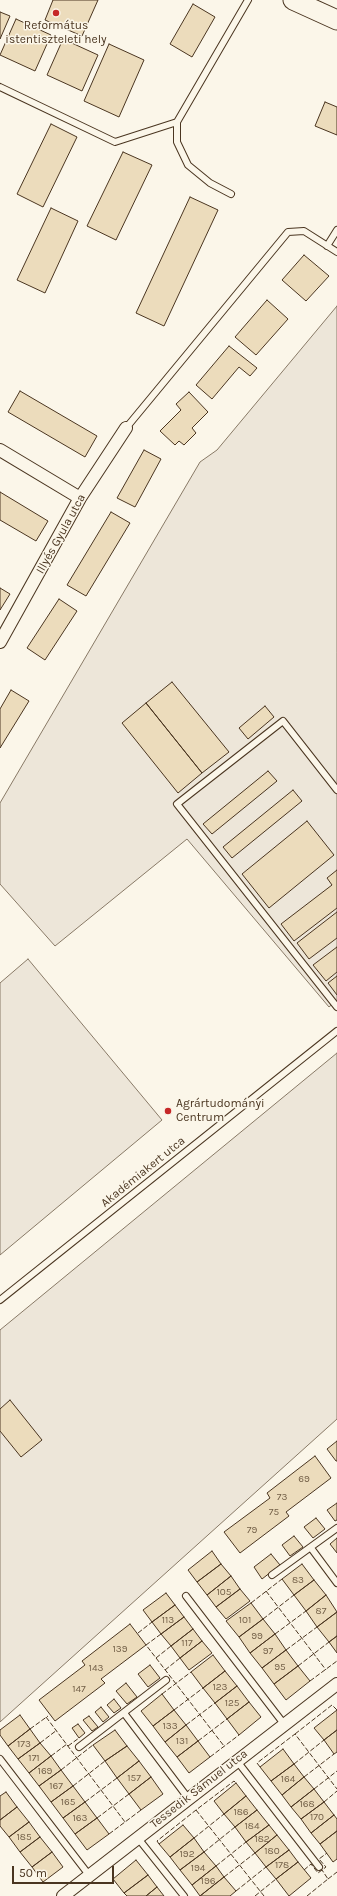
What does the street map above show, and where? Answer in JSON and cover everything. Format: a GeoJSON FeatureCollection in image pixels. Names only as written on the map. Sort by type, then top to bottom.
{"type":"FeatureCollection","features":[{"type":"Feature","properties":{"kind":"main road"},"geometry":{"type":"LineString","coordinates":[[293,0],[337,20]]}},
{"type":"Feature","properties":{"kind":"street","name":"Illyés Gyula utca"},"geometry":{"type":"LineString","coordinates":[[0,642],[80,498],[126,428]]}},
{"type":"Feature","properties":{"kind":"street"},"geometry":{"type":"LineString","coordinates":[[0,450],[80,498]]}},
{"type":"Feature","properties":{"kind":"street","name":"Tessedik Sámuel utca"},"geometry":{"type":"LineString","coordinates":[[63,1896],[137,1837],[337,1685]]}},
{"type":"Feature","properties":{"kind":"lane"},"geometry":{"type":"LineString","coordinates":[[231,194],[210,183],[188,165],[178,142],[177,122],[248,0]]}},
{"type":"Feature","properties":{"kind":"lane"},"geometry":{"type":"LineString","coordinates":[[0,87],[115,142],[177,122]]}},
{"type":"Feature","properties":{"kind":"lane"},"geometry":{"type":"LineString","coordinates":[[327,246],[337,230]]}},
{"type":"Feature","properties":{"kind":"lane"},"geometry":{"type":"LineString","coordinates":[[126,428],[288,232],[304,231],[337,252]]}},
{"type":"Feature","properties":{"kind":"lane"},"geometry":{"type":"LineString","coordinates":[[337,790],[283,721],[177,804],[337,1007]]}},
{"type":"Feature","properties":{"kind":"lane","name":"Akadémiakert utca"},"geometry":{"type":"LineString","coordinates":[[0,1300],[337,1031]]}},
{"type":"Feature","properties":{"kind":"lane"},"geometry":{"type":"LineString","coordinates":[[272,1575],[337,1528]]}},
{"type":"Feature","properties":{"kind":"lane"},"geometry":{"type":"LineString","coordinates":[[311,1548],[337,1583]]}},
{"type":"Feature","properties":{"kind":"lane"},"geometry":{"type":"LineString","coordinates":[[186,1596],[284,1724]]}},
{"type":"Feature","properties":{"kind":"lane"},"geometry":{"type":"LineString","coordinates":[[79,1747],[166,1680]]}},
{"type":"Feature","properties":{"kind":"lane"},"geometry":{"type":"LineString","coordinates":[[124,1713],[188,1798]]}},
{"type":"Feature","properties":{"kind":"lane"},"geometry":{"type":"LineString","coordinates":[[0,1759],[89,1875]]}},
{"type":"Feature","properties":{"kind":"lane"},"geometry":{"type":"LineString","coordinates":[[236,1761],[318,1867]]}},
{"type":"Feature","properties":{"kind":"lane"},"geometry":{"type":"LineString","coordinates":[[137,1837],[184,1896]]}},
{"type":"Feature","properties":{"kind":"shaded area"},"geometry":{"type":"Polygon","coordinates":[[[337,306],[337,1000],[329,1007],[187,839],[55,946],[0,884],[0,803],[200,462],[217,450],[337,306]]]}},
{"type":"Feature","properties":{"kind":"shaded area"},"geometry":{"type":"Polygon","coordinates":[[[28,959],[162,1120],[0,1255],[0,983],[28,959]]]}},
{"type":"Feature","properties":{"kind":"shaded area"},"geometry":{"type":"Polygon","coordinates":[[[337,1053],[337,1419],[0,1722],[0,1330],[337,1053]]]}},
{"type":"Feature","properties":{"kind":"building"},"geometry":{"type":"Polygon","coordinates":[[[53,0],[98,0],[82,36],[45,20],[53,0]]]}},
{"type":"Feature","properties":{"kind":"building"},"geometry":{"type":"Polygon","coordinates":[[[193,4],[215,17],[192,57],[170,44],[193,4]]]}},
{"type":"Feature","properties":{"kind":"building"},"geometry":{"type":"Polygon","coordinates":[[[0,12],[10,16],[0,39],[0,12]]]}},
{"type":"Feature","properties":{"kind":"building"},"geometry":{"type":"Polygon","coordinates":[[[16,19],[51,35],[35,71],[0,55],[16,19]]]}},
{"type":"Feature","properties":{"kind":"building"},"geometry":{"type":"Polygon","coordinates":[[[63,39],[98,55],[82,91],[47,75],[63,39]]]}},
{"type":"Feature","properties":{"kind":"building"},"geometry":{"type":"Polygon","coordinates":[[[109,44],[144,60],[119,117],[84,101],[109,44]]]}},
{"type":"Feature","properties":{"kind":"building"},"geometry":{"type":"Polygon","coordinates":[[[325,102],[337,107],[337,135],[315,126],[325,102]]]}},
{"type":"Feature","properties":{"kind":"building"},"geometry":{"type":"Polygon","coordinates":[[[51,124],[77,137],[43,207],[17,194],[51,124]]]}},
{"type":"Feature","properties":{"kind":"building"},"geometry":{"type":"Polygon","coordinates":[[[123,152],[152,165],[116,240],[87,226],[123,152]]]}},
{"type":"Feature","properties":{"kind":"building"},"geometry":{"type":"Polygon","coordinates":[[[190,197],[218,210],[164,326],[136,313],[190,197]]]}},
{"type":"Feature","properties":{"kind":"building"},"geometry":{"type":"Polygon","coordinates":[[[51,208],[78,221],[45,293],[17,280],[51,208]]]}},
{"type":"Feature","properties":{"kind":"building"},"geometry":{"type":"Polygon","coordinates":[[[304,255],[329,276],[306,301],[282,280],[304,255]]]}},
{"type":"Feature","properties":{"kind":"building"},"geometry":{"type":"Polygon","coordinates":[[[267,300],[288,319],[256,355],[235,337],[267,300]]]}},
{"type":"Feature","properties":{"kind":"building"},"geometry":{"type":"Polygon","coordinates":[[[229,346],[257,368],[250,376],[239,367],[212,399],[196,385],[229,346]]]}},
{"type":"Feature","properties":{"kind":"building"},"geometry":{"type":"Polygon","coordinates":[[[20,391],[97,436],[85,457],[8,412],[20,391]]]}},
{"type":"Feature","properties":{"kind":"building"},"geometry":{"type":"Polygon","coordinates":[[[189,392],[208,412],[192,428],[196,433],[184,445],[179,441],[175,445],[160,431],[181,410],[176,404],[189,392]]]}},
{"type":"Feature","properties":{"kind":"building"},"geometry":{"type":"Polygon","coordinates":[[[144,450],[161,459],[135,507],[117,498],[144,450]]]}},
{"type":"Feature","properties":{"kind":"building"},"geometry":{"type":"Polygon","coordinates":[[[0,492],[48,521],[36,541],[0,520],[0,492]]]}},
{"type":"Feature","properties":{"kind":"building"},"geometry":{"type":"Polygon","coordinates":[[[111,512],[130,523],[86,596],[67,585],[111,512]]]}},
{"type":"Feature","properties":{"kind":"building"},"geometry":{"type":"Polygon","coordinates":[[[0,588],[10,594],[0,610],[0,588]]]}},
{"type":"Feature","properties":{"kind":"building"},"geometry":{"type":"Polygon","coordinates":[[[59,599],[77,611],[45,660],[27,648],[59,599]]]}},
{"type":"Feature","properties":{"kind":"building"},"geometry":{"type":"Polygon","coordinates":[[[172,682],[229,752],[202,773],[146,703],[172,682]]]}},
{"type":"Feature","properties":{"kind":"building"},"geometry":{"type":"Polygon","coordinates":[[[11,690],[29,701],[0,748],[0,709],[11,690]]]}},
{"type":"Feature","properties":{"kind":"building"},"geometry":{"type":"Polygon","coordinates":[[[146,703],[202,773],[178,793],[122,723],[146,703]]]}},
{"type":"Feature","properties":{"kind":"building"},"geometry":{"type":"Polygon","coordinates":[[[265,706],[274,717],[248,739],[239,728],[265,706]]]}},
{"type":"Feature","properties":{"kind":"building"},"geometry":{"type":"Polygon","coordinates":[[[268,771],[277,781],[212,834],[203,824],[268,771]]]}},
{"type":"Feature","properties":{"kind":"building"},"geometry":{"type":"Polygon","coordinates":[[[293,790],[302,801],[232,858],[223,847],[293,790]]]}},
{"type":"Feature","properties":{"kind":"building"},"geometry":{"type":"Polygon","coordinates":[[[307,821],[334,855],[269,908],[242,874],[307,821]]]}},
{"type":"Feature","properties":{"kind":"building"},"geometry":{"type":"Polygon","coordinates":[[[337,870],[337,908],[294,941],[281,924],[332,885],[327,878],[337,870]]]}},
{"type":"Feature","properties":{"kind":"building"},"geometry":{"type":"Polygon","coordinates":[[[337,912],[337,938],[309,959],[297,943],[337,912]]]}},
{"type":"Feature","properties":{"kind":"building"},"geometry":{"type":"Polygon","coordinates":[[[337,947],[337,972],[326,981],[313,965],[337,947]]]}},
{"type":"Feature","properties":{"kind":"building"},"geometry":{"type":"Polygon","coordinates":[[[337,976],[337,995],[328,983],[337,976]]]}},
{"type":"Feature","properties":{"kind":"building"},"geometry":{"type":"Polygon","coordinates":[[[10,1400],[42,1440],[21,1457],[0,1431],[0,1409],[10,1400]]]}},
{"type":"Feature","properties":{"kind":"building"},"geometry":{"type":"Polygon","coordinates":[[[337,1441],[337,1461],[336,1461],[327,1449],[337,1441]]]}},
{"type":"Feature","properties":{"kind":"building"},"geometry":{"type":"Polygon","coordinates":[[[315,1456],[331,1478],[286,1512],[289,1516],[240,1553],[224,1532],[270,1498],[267,1493],[315,1456]]]}},
{"type":"Feature","properties":{"kind":"building"},"geometry":{"type":"Polygon","coordinates":[[[337,1503],[337,1520],[335,1521],[327,1510],[337,1503]]]}},
{"type":"Feature","properties":{"kind":"building"},"geometry":{"type":"Polygon","coordinates":[[[316,1518],[325,1529],[313,1538],[304,1527],[316,1518]]]}},
{"type":"Feature","properties":{"kind":"building"},"geometry":{"type":"Polygon","coordinates":[[[294,1536],[303,1547],[290,1556],[282,1545],[294,1536]]]}},
{"type":"Feature","properties":{"kind":"building"},"geometry":{"type":"Polygon","coordinates":[[[337,1538],[337,1553],[330,1544],[337,1538]]]}},
{"type":"Feature","properties":{"kind":"building"},"geometry":{"type":"Polygon","coordinates":[[[212,1551],[221,1564],[197,1582],[188,1570],[212,1551]]]}},
{"type":"Feature","properties":{"kind":"building"},"geometry":{"type":"Polygon","coordinates":[[[271,1554],[280,1565],[262,1579],[254,1567],[271,1554]]]}},
{"type":"Feature","properties":{"kind":"building"},"geometry":{"type":"Polygon","coordinates":[[[221,1564],[231,1576],[207,1595],[197,1582],[221,1564]]]}},
{"type":"Feature","properties":{"kind":"building"},"geometry":{"type":"Polygon","coordinates":[[[302,1564],[314,1580],[294,1595],[282,1579],[302,1564]]]}},
{"type":"Feature","properties":{"kind":"building"},"geometry":{"type":"Polygon","coordinates":[[[231,1576],[240,1589],[216,1607],[207,1595],[231,1576]]]}},
{"type":"Feature","properties":{"kind":"building"},"geometry":{"type":"Polygon","coordinates":[[[314,1580],[326,1595],[306,1611],[294,1595],[314,1580]]]}},
{"type":"Feature","properties":{"kind":"building"},"geometry":{"type":"Polygon","coordinates":[[[240,1589],[250,1601],[226,1619],[216,1607],[240,1589]]]}},
{"type":"Feature","properties":{"kind":"building"},"geometry":{"type":"Polygon","coordinates":[[[166,1593],[175,1605],[152,1622],[143,1610],[166,1593]]]}},
{"type":"Feature","properties":{"kind":"building"},"geometry":{"type":"Polygon","coordinates":[[[326,1595],[337,1612],[317,1627],[306,1611],[326,1595]]]}},
{"type":"Feature","properties":{"kind":"building"},"geometry":{"type":"Polygon","coordinates":[[[251,1603],[263,1619],[239,1637],[226,1621],[251,1603]]]}},
{"type":"Feature","properties":{"kind":"building"},"geometry":{"type":"Polygon","coordinates":[[[175,1605],[184,1617],[161,1634],[152,1622],[175,1605]]]}},
{"type":"Feature","properties":{"kind":"building"},"geometry":{"type":"Polygon","coordinates":[[[337,1612],[337,1636],[329,1642],[317,1627],[337,1612]]]}},
{"type":"Feature","properties":{"kind":"building"},"geometry":{"type":"Polygon","coordinates":[[[184,1617],[193,1629],[171,1646],[161,1634],[184,1617]]]}},
{"type":"Feature","properties":{"kind":"building"},"geometry":{"type":"Polygon","coordinates":[[[263,1619],[275,1634],[250,1653],[239,1637],[263,1619]]]}},
{"type":"Feature","properties":{"kind":"building"},"geometry":{"type":"Polygon","coordinates":[[[130,1624],[146,1645],[101,1679],[105,1683],[55,1721],[39,1700],[85,1665],[82,1661],[130,1624]]]}},
{"type":"Feature","properties":{"kind":"building"},"geometry":{"type":"Polygon","coordinates":[[[193,1629],[202,1641],[180,1658],[171,1646],[193,1629]]]}},
{"type":"Feature","properties":{"kind":"building"},"geometry":{"type":"Polygon","coordinates":[[[275,1634],[286,1650],[262,1668],[250,1653],[275,1634]]]}},
{"type":"Feature","properties":{"kind":"building"},"geometry":{"type":"Polygon","coordinates":[[[337,1636],[337,1653],[329,1642],[337,1636]]]}},
{"type":"Feature","properties":{"kind":"building"},"geometry":{"type":"Polygon","coordinates":[[[202,1641],[212,1653],[189,1670],[180,1658],[202,1641]]]}},
{"type":"Feature","properties":{"kind":"building"},"geometry":{"type":"Polygon","coordinates":[[[286,1650],[298,1666],[274,1684],[262,1668],[286,1650]]]}},
{"type":"Feature","properties":{"kind":"building"},"geometry":{"type":"Polygon","coordinates":[[[213,1655],[225,1671],[203,1688],[191,1672],[213,1655]]]}},
{"type":"Feature","properties":{"kind":"building"},"geometry":{"type":"Polygon","coordinates":[[[150,1665],[160,1678],[148,1687],[138,1674],[150,1665]]]}},
{"type":"Feature","properties":{"kind":"building"},"geometry":{"type":"Polygon","coordinates":[[[298,1666],[310,1681],[286,1700],[274,1684],[298,1666]]]}},
{"type":"Feature","properties":{"kind":"building"},"geometry":{"type":"Polygon","coordinates":[[[225,1671],[237,1686],[215,1703],[203,1688],[225,1671]]]}},
{"type":"Feature","properties":{"kind":"building"},"geometry":{"type":"Polygon","coordinates":[[[126,1683],[137,1697],[127,1704],[116,1691],[126,1683]]]}},
{"type":"Feature","properties":{"kind":"building"},"geometry":{"type":"Polygon","coordinates":[[[237,1686],[249,1702],[227,1719],[215,1703],[237,1686]]]}},
{"type":"Feature","properties":{"kind":"building"},"geometry":{"type":"Polygon","coordinates":[[[162,1694],[174,1710],[153,1726],[141,1711],[162,1694]]]}},
{"type":"Feature","properties":{"kind":"building"},"geometry":{"type":"Polygon","coordinates":[[[114,1699],[121,1708],[114,1713],[107,1705],[114,1699]]]}},
{"type":"Feature","properties":{"kind":"building"},"geometry":{"type":"Polygon","coordinates":[[[249,1702],[261,1717],[239,1735],[227,1719],[249,1702]]]}},
{"type":"Feature","properties":{"kind":"building"},"geometry":{"type":"Polygon","coordinates":[[[101,1707],[109,1717],[103,1722],[95,1712],[101,1707]]]}},
{"type":"Feature","properties":{"kind":"building"},"geometry":{"type":"Polygon","coordinates":[[[174,1710],[186,1725],[165,1742],[153,1726],[174,1710]]]}},
{"type":"Feature","properties":{"kind":"building"},"geometry":{"type":"Polygon","coordinates":[[[337,1710],[337,1730],[324,1740],[314,1728],[337,1710]]]}},
{"type":"Feature","properties":{"kind":"building"},"geometry":{"type":"Polygon","coordinates":[[[20,1715],[30,1729],[8,1746],[0,1735],[0,1730],[20,1715]]]}},
{"type":"Feature","properties":{"kind":"building"},"geometry":{"type":"Polygon","coordinates":[[[89,1716],[98,1727],[92,1731],[83,1720],[89,1716]]]}},
{"type":"Feature","properties":{"kind":"building"},"geometry":{"type":"Polygon","coordinates":[[[78,1724],[85,1733],[79,1738],[72,1728],[78,1724]]]}},
{"type":"Feature","properties":{"kind":"building"},"geometry":{"type":"Polygon","coordinates":[[[186,1725],[198,1741],[177,1757],[165,1742],[186,1725]]]}},
{"type":"Feature","properties":{"kind":"building"},"geometry":{"type":"Polygon","coordinates":[[[30,1729],[40,1743],[18,1759],[8,1746],[30,1729]]]}},
{"type":"Feature","properties":{"kind":"building"},"geometry":{"type":"Polygon","coordinates":[[[115,1730],[127,1746],[105,1761],[93,1745],[115,1730]]]}},
{"type":"Feature","properties":{"kind":"building"},"geometry":{"type":"Polygon","coordinates":[[[337,1730],[337,1752],[334,1754],[324,1740],[337,1730]]]}},
{"type":"Feature","properties":{"kind":"building"},"geometry":{"type":"Polygon","coordinates":[[[198,1741],[210,1757],[189,1773],[177,1757],[198,1741]]]}},
{"type":"Feature","properties":{"kind":"building"},"geometry":{"type":"Polygon","coordinates":[[[40,1743],[51,1756],[29,1773],[18,1759],[40,1743]]]}},
{"type":"Feature","properties":{"kind":"building"},"geometry":{"type":"Polygon","coordinates":[[[127,1746],[139,1761],[117,1778],[105,1761],[127,1746]]]}},
{"type":"Feature","properties":{"kind":"building"},"geometry":{"type":"Polygon","coordinates":[[[283,1749],[294,1764],[271,1781],[260,1767],[283,1749]]]}},
{"type":"Feature","properties":{"kind":"building"},"geometry":{"type":"Polygon","coordinates":[[[51,1756],[61,1770],[39,1786],[29,1773],[51,1756]]]}},
{"type":"Feature","properties":{"kind":"building"},"geometry":{"type":"Polygon","coordinates":[[[139,1761],[151,1777],[129,1794],[117,1778],[139,1761]]]}},
{"type":"Feature","properties":{"kind":"building"},"geometry":{"type":"Polygon","coordinates":[[[294,1764],[304,1777],[282,1795],[271,1781],[294,1764]]]}},
{"type":"Feature","properties":{"kind":"building"},"geometry":{"type":"Polygon","coordinates":[[[61,1770],[73,1786],[51,1802],[39,1786],[61,1770]]]}},
{"type":"Feature","properties":{"kind":"building"},"geometry":{"type":"Polygon","coordinates":[[[151,1777],[163,1794],[141,1810],[129,1794],[151,1777]]]}},
{"type":"Feature","properties":{"kind":"building"},"geometry":{"type":"Polygon","coordinates":[[[304,1777],[314,1789],[291,1807],[282,1795],[304,1777]]]}},
{"type":"Feature","properties":{"kind":"building"},"geometry":{"type":"Polygon","coordinates":[[[236,1783],[246,1796],[224,1814],[214,1801],[236,1783]]]}},
{"type":"Feature","properties":{"kind":"building"},"geometry":{"type":"Polygon","coordinates":[[[73,1786],[85,1802],[63,1818],[51,1802],[73,1786]]]}},
{"type":"Feature","properties":{"kind":"building"},"geometry":{"type":"Polygon","coordinates":[[[314,1789],[324,1802],[301,1819],[291,1807],[314,1789]]]}},
{"type":"Feature","properties":{"kind":"building"},"geometry":{"type":"Polygon","coordinates":[[[6,1792],[17,1807],[0,1820],[0,1796],[6,1792]]]}},
{"type":"Feature","properties":{"kind":"building"},"geometry":{"type":"Polygon","coordinates":[[[246,1796],[257,1810],[235,1827],[224,1814],[246,1796]]]}},
{"type":"Feature","properties":{"kind":"building"},"geometry":{"type":"Polygon","coordinates":[[[85,1802],[97,1818],[75,1834],[63,1818],[85,1802]]]}},
{"type":"Feature","properties":{"kind":"building"},"geometry":{"type":"Polygon","coordinates":[[[324,1802],[334,1815],[311,1833],[301,1819],[324,1802]]]}},
{"type":"Feature","properties":{"kind":"building"},"geometry":{"type":"Polygon","coordinates":[[[17,1807],[29,1822],[9,1837],[0,1826],[0,1820],[17,1807]]]}},
{"type":"Feature","properties":{"kind":"building"},"geometry":{"type":"Polygon","coordinates":[[[257,1810],[269,1825],[246,1842],[235,1827],[257,1810]]]}},
{"type":"Feature","properties":{"kind":"building"},"geometry":{"type":"Polygon","coordinates":[[[334,1815],[337,1819],[337,1831],[320,1844],[311,1833],[334,1815]]]}},
{"type":"Feature","properties":{"kind":"building"},"geometry":{"type":"Polygon","coordinates":[[[97,1818],[109,1834],[87,1850],[75,1834],[97,1818]]]}},
{"type":"Feature","properties":{"kind":"building"},"geometry":{"type":"Polygon","coordinates":[[[29,1822],[40,1837],[20,1852],[9,1837],[29,1822]]]}},
{"type":"Feature","properties":{"kind":"building"},"geometry":{"type":"Polygon","coordinates":[[[183,1825],[194,1838],[170,1857],[159,1844],[183,1825]]]}},
{"type":"Feature","properties":{"kind":"building"},"geometry":{"type":"Polygon","coordinates":[[[269,1825],[277,1835],[255,1853],[246,1842],[269,1825]]]}},
{"type":"Feature","properties":{"kind":"building"},"geometry":{"type":"Polygon","coordinates":[[[337,1831],[337,1859],[333,1862],[320,1844],[337,1831]]]}},
{"type":"Feature","properties":{"kind":"building"},"geometry":{"type":"Polygon","coordinates":[[[277,1835],[289,1850],[266,1867],[255,1853],[277,1835]]]}},
{"type":"Feature","properties":{"kind":"building"},"geometry":{"type":"Polygon","coordinates":[[[40,1837],[52,1852],[32,1867],[20,1852],[40,1837]]]}},
{"type":"Feature","properties":{"kind":"building"},"geometry":{"type":"Polygon","coordinates":[[[194,1838],[204,1852],[180,1870],[170,1857],[194,1838]]]}},
{"type":"Feature","properties":{"kind":"building"},"geometry":{"type":"Polygon","coordinates":[[[289,1850],[298,1862],[276,1879],[266,1867],[289,1850]]]}},
{"type":"Feature","properties":{"kind":"building"},"geometry":{"type":"Polygon","coordinates":[[[52,1852],[63,1867],[43,1882],[32,1867],[52,1852]]]}},
{"type":"Feature","properties":{"kind":"building"},"geometry":{"type":"Polygon","coordinates":[[[204,1852],[216,1866],[192,1885],[180,1870],[204,1852]]]}},
{"type":"Feature","properties":{"kind":"building"},"geometry":{"type":"Polygon","coordinates":[[[136,1860],[148,1875],[124,1893],[113,1879],[136,1860]]]}},
{"type":"Feature","properties":{"kind":"building"},"geometry":{"type":"Polygon","coordinates":[[[298,1862],[311,1878],[289,1896],[276,1879],[298,1862]]]}},
{"type":"Feature","properties":{"kind":"building"},"geometry":{"type":"Polygon","coordinates":[[[216,1866],[224,1877],[200,1896],[192,1885],[216,1866]]]}},
{"type":"Feature","properties":{"kind":"building"},"geometry":{"type":"Polygon","coordinates":[[[148,1875],[157,1887],[146,1896],[127,1896],[124,1893],[148,1875]]]}},
{"type":"Feature","properties":{"kind":"building"},"geometry":{"type":"Polygon","coordinates":[[[224,1877],[236,1891],[230,1896],[200,1896],[224,1877]]]}},
{"type":"Feature","properties":{"kind":"building"},"geometry":{"type":"Polygon","coordinates":[[[157,1887],[164,1896],[146,1896],[157,1887]]]}},
{"type":"Feature","properties":{"kind":"fence"},"geometry":{"type":"LineString","coordinates":[[251,1603],[282,1579]]}},
{"type":"Feature","properties":{"kind":"fence"},"geometry":{"type":"LineString","coordinates":[[266,1591],[326,1670]]}},
{"type":"Feature","properties":{"kind":"fence"},"geometry":{"type":"LineString","coordinates":[[263,1619],[294,1595]]}},
{"type":"Feature","properties":{"kind":"fence"},"geometry":{"type":"LineString","coordinates":[[275,1634],[306,1611]]}},
{"type":"Feature","properties":{"kind":"fence"},"geometry":{"type":"LineString","coordinates":[[138,1633],[152,1622]]}},
{"type":"Feature","properties":{"kind":"fence"},"geometry":{"type":"LineString","coordinates":[[286,1650],[317,1627]]}},
{"type":"Feature","properties":{"kind":"fence"},"geometry":{"type":"LineString","coordinates":[[161,1634],[146,1645],[224,1746]]}},
{"type":"Feature","properties":{"kind":"fence"},"geometry":{"type":"LineString","coordinates":[[298,1666],[329,1642]]}},
{"type":"Feature","properties":{"kind":"fence"},"geometry":{"type":"LineString","coordinates":[[156,1658],[171,1646]]}},
{"type":"Feature","properties":{"kind":"fence"},"geometry":{"type":"LineString","coordinates":[[165,1670],[180,1658]]}},
{"type":"Feature","properties":{"kind":"fence"},"geometry":{"type":"LineString","coordinates":[[310,1681],[337,1661]]}},
{"type":"Feature","properties":{"kind":"fence"},"geometry":{"type":"LineString","coordinates":[[162,1694],[191,1672]]}},
{"type":"Feature","properties":{"kind":"fence"},"geometry":{"type":"LineString","coordinates":[[174,1710],[203,1688]]}},
{"type":"Feature","properties":{"kind":"fence"},"geometry":{"type":"LineString","coordinates":[[186,1725],[215,1703]]}},
{"type":"Feature","properties":{"kind":"fence"},"geometry":{"type":"LineString","coordinates":[[295,1734],[332,1705],[337,1710]]}},
{"type":"Feature","properties":{"kind":"fence"},"geometry":{"type":"LineString","coordinates":[[30,1729],[48,1716]]}},
{"type":"Feature","properties":{"kind":"fence"},"geometry":{"type":"LineString","coordinates":[[46,1717],[125,1822]]}},
{"type":"Feature","properties":{"kind":"fence"},"geometry":{"type":"LineString","coordinates":[[198,1741],[227,1719]]}},
{"type":"Feature","properties":{"kind":"fence"},"geometry":{"type":"LineString","coordinates":[[40,1743],[57,1730]]}},
{"type":"Feature","properties":{"kind":"fence"},"geometry":{"type":"LineString","coordinates":[[260,1767],[257,1763],[295,1734],[337,1789]]}},
{"type":"Feature","properties":{"kind":"fence"},"geometry":{"type":"LineString","coordinates":[[210,1757],[239,1735]]}},
{"type":"Feature","properties":{"kind":"fence"},"geometry":{"type":"LineString","coordinates":[[68,1746],[79,1738]]}},
{"type":"Feature","properties":{"kind":"fence"},"geometry":{"type":"LineString","coordinates":[[294,1764],[324,1740]]}},
{"type":"Feature","properties":{"kind":"fence"},"geometry":{"type":"LineString","coordinates":[[51,1756],[67,1744]]}},
{"type":"Feature","properties":{"kind":"fence"},"geometry":{"type":"LineString","coordinates":[[61,1770],[93,1745]]}},
{"type":"Feature","properties":{"kind":"fence"},"geometry":{"type":"LineString","coordinates":[[304,1777],[334,1754]]}},
{"type":"Feature","properties":{"kind":"fence"},"geometry":{"type":"LineString","coordinates":[[73,1786],[105,1761]]}},
{"type":"Feature","properties":{"kind":"fence"},"geometry":{"type":"LineString","coordinates":[[314,1789],[337,1771]]}},
{"type":"Feature","properties":{"kind":"fence"},"geometry":{"type":"LineString","coordinates":[[85,1802],[117,1778]]}},
{"type":"Feature","properties":{"kind":"fence"},"geometry":{"type":"LineString","coordinates":[[159,1844],[157,1841],[196,1810],[234,1781],[236,1783]]}},
{"type":"Feature","properties":{"kind":"fence"},"geometry":{"type":"LineString","coordinates":[[324,1802],[337,1791]]}},
{"type":"Feature","properties":{"kind":"fence"},"geometry":{"type":"LineString","coordinates":[[97,1818],[129,1794]]}},
{"type":"Feature","properties":{"kind":"fence"},"geometry":{"type":"LineString","coordinates":[[109,1834],[141,1810]]}},
{"type":"Feature","properties":{"kind":"fence"},"geometry":{"type":"LineString","coordinates":[[196,1810],[264,1896]]}},
{"type":"Feature","properties":{"kind":"fence"},"geometry":{"type":"LineString","coordinates":[[194,1838],[224,1814]]}},
{"type":"Feature","properties":{"kind":"fence"},"geometry":{"type":"LineString","coordinates":[[204,1852],[235,1827]]}},
{"type":"Feature","properties":{"kind":"fence"},"geometry":{"type":"LineString","coordinates":[[216,1866],[246,1842]]}},
{"type":"Feature","properties":{"kind":"fence"},"geometry":{"type":"LineString","coordinates":[[224,1877],[255,1853]]}},
{"type":"Feature","properties":{"kind":"fence"},"geometry":{"type":"LineString","coordinates":[[304,1870],[311,1864],[318,1873],[326,1867],[319,1859],[327,1853]]}},
{"type":"Feature","properties":{"kind":"fence"},"geometry":{"type":"LineString","coordinates":[[236,1891],[266,1867]]}},
{"type":"Feature","properties":{"kind":"fence"},"geometry":{"type":"LineString","coordinates":[[307,1896],[328,1879],[322,1870]]}},
{"type":"Feature","properties":{"kind":"fence"},"geometry":{"type":"LineString","coordinates":[[328,1879],[337,1872]]}},
{"type":"Feature","properties":{"kind":"fence"},"geometry":{"type":"LineString","coordinates":[[255,1896],[276,1879]]}},
{"type":"Feature","properties":{"kind":"place","name":"Református istentiszteleti hely"},"geometry":{"type":"Point","coordinates":[56,13]}},
{"type":"Feature","properties":{"kind":"place","name":"Agrártudományi Centrum"},"geometry":{"type":"Point","coordinates":[168,1111]}}]}
